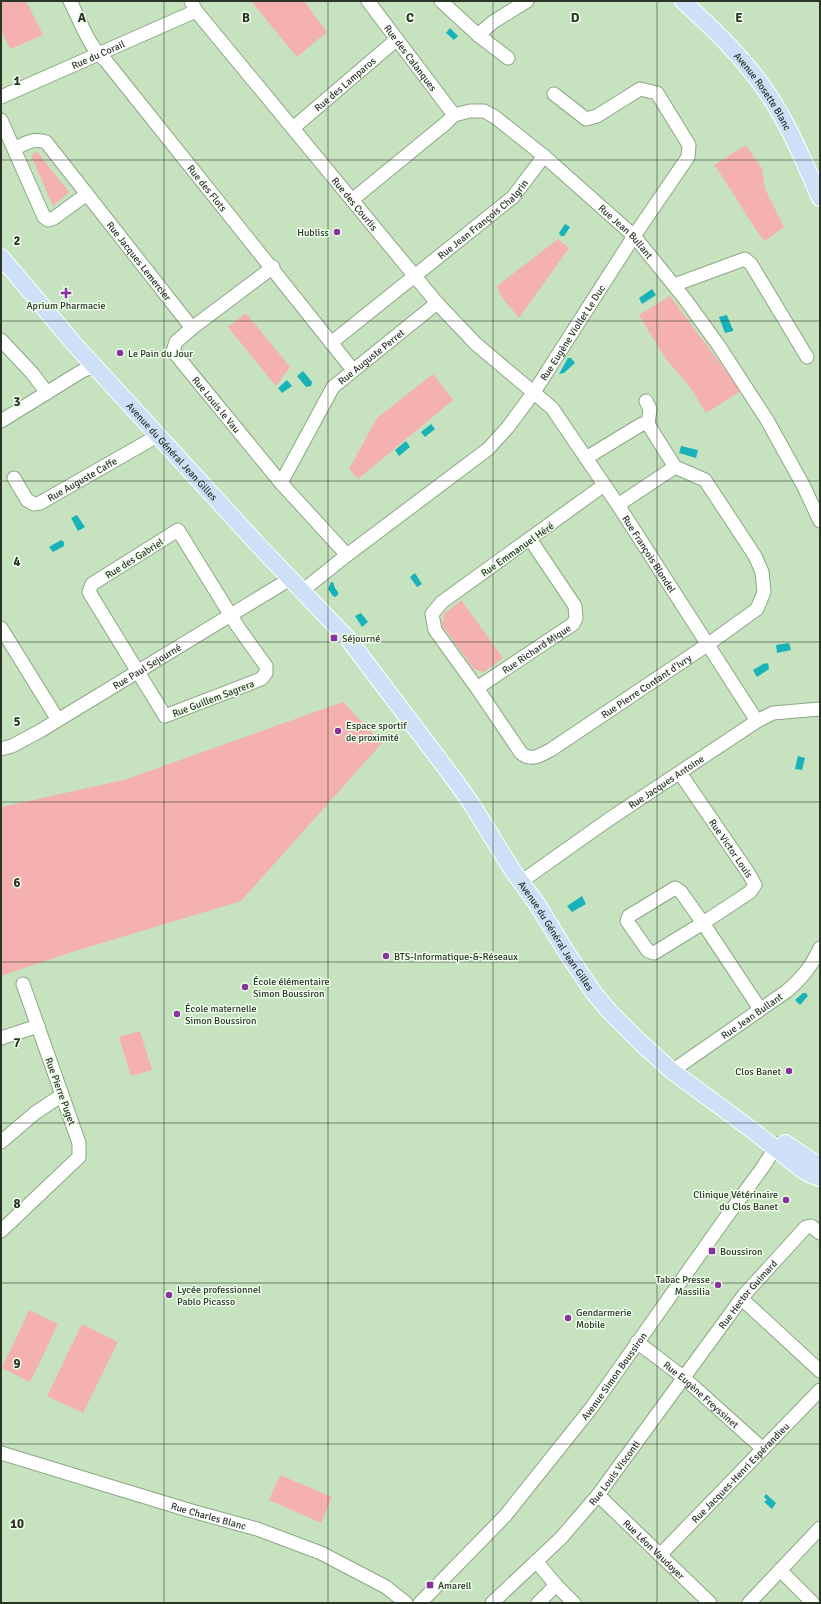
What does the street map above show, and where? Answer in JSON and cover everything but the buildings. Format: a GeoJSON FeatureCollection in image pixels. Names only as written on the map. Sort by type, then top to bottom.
{"type":"FeatureCollection","features":[{"type":"Feature","properties":{"kind":"main road","name":"Avenue Rosette Blanc"},"geometry":{"type":"LineString","coordinates":[[683,1],[708,23],[734,51],[767,92],[781,114],[800,152],[820,198]]}},
{"type":"Feature","properties":{"kind":"main road","name":"Avenue du Général Jean Gilles"},"geometry":{"type":"LineString","coordinates":[[1,257],[94,366],[348,640],[454,779],[471,803],[511,868],[526,878],[538,904],[569,956],[609,1011],[640,1042],[676,1068],[762,1125],[792,1149],[820,1166]]}},
{"type":"Feature","properties":{"kind":"main road","name":"Avenue du Général Jean Gilles"},"geometry":{"type":"LineString","coordinates":[[676,1068],[801,1169],[811,1176],[820,1178]]}},
{"type":"Feature","properties":{"kind":"street","name":"Rue des Flots"},"geometry":{"type":"LineString","coordinates":[[70,1],[92,46],[98,54],[106,61],[353,370]]}},
{"type":"Feature","properties":{"kind":"street","name":"Rue des Calanques"},"geometry":{"type":"LineString","coordinates":[[368,1],[454,115]]}},
{"type":"Feature","properties":{"kind":"street"},"geometry":{"type":"LineString","coordinates":[[441,1],[478,35],[508,58]]}},
{"type":"Feature","properties":{"kind":"street"},"geometry":{"type":"LineString","coordinates":[[478,35],[493,22],[527,1]]}},
{"type":"Feature","properties":{"kind":"street","name":"Rue du Corail"},"geometry":{"type":"LineString","coordinates":[[1,97],[98,54],[194,6]]}},
{"type":"Feature","properties":{"kind":"street","name":"Rue des Courlis"},"geometry":{"type":"LineString","coordinates":[[194,6],[437,303],[476,344],[534,392]]}},
{"type":"Feature","properties":{"kind":"street","name":"Rue des Lamparos"},"geometry":{"type":"LineString","coordinates":[[293,128],[396,40]]}},
{"type":"Feature","properties":{"kind":"street","name":"Rue Eugène Viollet Le Duc"},"geometry":{"type":"LineString","coordinates":[[302,591],[347,555],[488,449],[508,427],[534,392],[634,236],[688,157],[689,145],[656,93],[640,89],[597,116],[586,119],[554,94]]}},
{"type":"Feature","properties":{"kind":"street","name":"Rue Jean Bullant"},"geometry":{"type":"LineString","coordinates":[[454,115],[470,111],[484,111],[496,117],[544,156],[634,236],[674,285],[719,346],[767,420],[803,485],[820,521]]}},
{"type":"Feature","properties":{"kind":"street"},"geometry":{"type":"LineString","coordinates":[[352,200],[454,115]]}},
{"type":"Feature","properties":{"kind":"street"},"geometry":{"type":"LineString","coordinates":[[1,120],[44,217],[48,220],[54,218],[87,194]]}},
{"type":"Feature","properties":{"kind":"street","name":"Rue Jacques Lemercier"},"geometry":{"type":"LineString","coordinates":[[14,149],[30,141],[38,139],[46,142],[192,328]]}},
{"type":"Feature","properties":{"kind":"street","name":"Rue Jean François Chalgrin"},"geometry":{"type":"LineString","coordinates":[[414,275],[513,197],[544,156]]}},
{"type":"Feature","properties":{"kind":"street"},"geometry":{"type":"LineString","coordinates":[[674,285],[745,259],[751,264],[807,357]]}},
{"type":"Feature","properties":{"kind":"street","name":"Rue Louis le Vau"},"geometry":{"type":"LineString","coordinates":[[272,267],[192,328],[176,342],[173,351],[282,483],[347,555]]}},
{"type":"Feature","properties":{"kind":"street"},"geometry":{"type":"LineString","coordinates":[[331,343],[414,275]]}},
{"type":"Feature","properties":{"kind":"street","name":"Rue Auguste Perret"},"geometry":{"type":"LineString","coordinates":[[282,483],[333,387],[437,303]]}},
{"type":"Feature","properties":{"kind":"street"},"geometry":{"type":"LineString","coordinates":[[1,340],[32,373],[47,393]]}},
{"type":"Feature","properties":{"kind":"street"},"geometry":{"type":"LineString","coordinates":[[1,421],[82,371],[94,366]]}},
{"type":"Feature","properties":{"kind":"street","name":"Rue François Blondel"},"geometry":{"type":"LineString","coordinates":[[534,392],[552,408],[618,505],[707,645],[758,721]]}},
{"type":"Feature","properties":{"kind":"street"},"geometry":{"type":"LineString","coordinates":[[618,505],[675,467],[648,424],[650,409],[646,401]]}},
{"type":"Feature","properties":{"kind":"street"},"geometry":{"type":"LineString","coordinates":[[586,458],[642,424],[648,424]]}},
{"type":"Feature","properties":{"kind":"street","name":"Rue Auguste Caffe"},"geometry":{"type":"LineString","coordinates":[[14,478],[27,500],[34,504],[40,503],[159,436]]}},
{"type":"Feature","properties":{"kind":"street","name":"Rue Pierre Contant d'Ivry"},"geometry":{"type":"LineString","coordinates":[[432,614],[435,630],[521,753],[525,757],[537,758],[707,645],[757,609],[764,592],[762,572],[755,556],[705,480],[675,467]]}},
{"type":"Feature","properties":{"kind":"street","name":"Rue Emmanuel Héré"},"geometry":{"type":"LineString","coordinates":[[432,614],[442,602],[604,485]]}},
{"type":"Feature","properties":{"kind":"street","name":"Rue des Gabriel"},"geometry":{"type":"LineString","coordinates":[[138,671],[89,592],[92,584],[178,530],[230,614]]}},
{"type":"Feature","properties":{"kind":"street","name":"Rue Richard Mique"},"geometry":{"type":"LineString","coordinates":[[477,688],[573,624],[576,618],[575,606],[530,539]]}},
{"type":"Feature","properties":{"kind":"street","name":"Rue Paul Sejourné"},"geometry":{"type":"LineString","coordinates":[[1,750],[12,746],[58,720],[230,614],[290,579]]}},
{"type":"Feature","properties":{"kind":"street","name":"Rue Guillem Sagrera"},"geometry":{"type":"LineString","coordinates":[[138,671],[165,716],[261,679],[266,673],[266,666],[230,614]]}},
{"type":"Feature","properties":{"kind":"street"},"geometry":{"type":"LineString","coordinates":[[1,628],[58,720]]}},
{"type":"Feature","properties":{"kind":"street","name":"Rue Jacques Antoine"},"geometry":{"type":"LineString","coordinates":[[526,878],[608,820],[758,721],[773,713],[820,709]]}},
{"type":"Feature","properties":{"kind":"street","name":"Rue Victor Louis"},"geometry":{"type":"LineString","coordinates":[[680,773],[755,885],[750,892],[703,923]]}},
{"type":"Feature","properties":{"kind":"street"},"geometry":{"type":"LineString","coordinates":[[703,923],[654,953],[648,952],[628,921],[629,916],[675,888],[681,892],[703,923],[760,1009]]}},
{"type":"Feature","properties":{"kind":"street","name":"Rue Jean Bullant"},"geometry":{"type":"LineString","coordinates":[[676,1068],[787,991],[801,978],[813,963],[820,948]]}},
{"type":"Feature","properties":{"kind":"street","name":"Rue Pierre Puget"},"geometry":{"type":"LineString","coordinates":[[1,1231],[79,1157],[79,1143],[23,984]]}},
{"type":"Feature","properties":{"kind":"street"},"geometry":{"type":"LineString","coordinates":[[1,1038],[38,1026]]}},
{"type":"Feature","properties":{"kind":"street"},"geometry":{"type":"LineString","coordinates":[[1,1142],[35,1114],[62,1095]]}},
{"type":"Feature","properties":{"kind":"street"},"geometry":{"type":"LineString","coordinates":[[775,1148],[780,1144],[792,1149]]}},
{"type":"Feature","properties":{"kind":"street","name":"Avenue Simon Boussiron"},"geometry":{"type":"LineString","coordinates":[[420,1603],[505,1516],[592,1407],[775,1148]]}},
{"type":"Feature","properties":{"kind":"street","name":"Rue Hector Guimard"},"geometry":{"type":"LineString","coordinates":[[683,1377],[742,1299],[806,1228],[811,1226],[820,1233]]}},
{"type":"Feature","properties":{"kind":"street"},"geometry":{"type":"LineString","coordinates":[[742,1299],[820,1371]]}},
{"type":"Feature","properties":{"kind":"street","name":"Rue Eugène Freyssinet"},"geometry":{"type":"LineString","coordinates":[[637,1342],[683,1377],[763,1449]]}},
{"type":"Feature","properties":{"kind":"street","name":"Rue Louis Visconti"},"geometry":{"type":"LineString","coordinates":[[492,1603],[560,1538],[598,1495],[683,1377]]}},
{"type":"Feature","properties":{"kind":"street","name":"Rue Jacques-Henri Espérandieu"},"geometry":{"type":"LineString","coordinates":[[660,1555],[820,1390]]}},
{"type":"Feature","properties":{"kind":"street","name":"Rue Charles Blanc"},"geometry":{"type":"LineString","coordinates":[[1,1453],[188,1510],[257,1529],[321,1553],[386,1587],[406,1603]]}},
{"type":"Feature","properties":{"kind":"street","name":"Rue Léon Vaudoyer"},"geometry":{"type":"LineString","coordinates":[[598,1495],[710,1603]]}},
{"type":"Feature","properties":{"kind":"street"},"geometry":{"type":"LineString","coordinates":[[749,1603],[820,1528]]}},
{"type":"Feature","properties":{"kind":"street"},"geometry":{"type":"LineString","coordinates":[[536,1560],[556,1585],[574,1603]]}},
{"type":"Feature","properties":{"kind":"street"},"geometry":{"type":"LineString","coordinates":[[780,1570],[813,1603]]}},
{"type":"Feature","properties":{"kind":"street"},"geometry":{"type":"LineString","coordinates":[[538,1603],[556,1585]]}},
{"type":"Feature","properties":{"kind":"shaded area"},"geometry":{"type":"Polygon","coordinates":[[[1,1],[26,1],[43,35],[10,49],[1,30],[1,1]]]}},
{"type":"Feature","properties":{"kind":"shaded area"},"geometry":{"type":"Polygon","coordinates":[[[251,1],[304,1],[327,32],[297,57],[251,1]]]}},
{"type":"Feature","properties":{"kind":"shaded area"},"geometry":{"type":"Polygon","coordinates":[[[746,145],[762,169],[765,189],[784,227],[765,241],[758,233],[714,165],[746,145]]]}},
{"type":"Feature","properties":{"kind":"shaded area"},"geometry":{"type":"Polygon","coordinates":[[[37,152],[69,192],[53,206],[31,155],[37,152]]]}},
{"type":"Feature","properties":{"kind":"shaded area"},"geometry":{"type":"Polygon","coordinates":[[[558,239],[569,248],[519,318],[501,296],[497,286],[558,239]]]}},
{"type":"Feature","properties":{"kind":"shaded area"},"geometry":{"type":"Polygon","coordinates":[[[670,296],[741,391],[706,413],[690,387],[666,359],[639,315],[670,296]]]}},
{"type":"Feature","properties":{"kind":"shaded area"},"geometry":{"type":"Polygon","coordinates":[[[246,313],[290,367],[276,386],[228,327],[246,313]]]}},
{"type":"Feature","properties":{"kind":"shaded area"},"geometry":{"type":"Polygon","coordinates":[[[433,374],[453,400],[358,479],[349,469],[377,418],[433,374]]]}},
{"type":"Feature","properties":{"kind":"shaded area"},"geometry":{"type":"Polygon","coordinates":[[[461,600],[503,658],[484,672],[474,669],[442,625],[444,614],[461,600]]]}},
{"type":"Feature","properties":{"kind":"shaded area"},"geometry":{"type":"Polygon","coordinates":[[[343,702],[382,743],[241,901],[72,952],[1,976],[1,807],[124,780],[343,702]]]}},
{"type":"Feature","properties":{"kind":"shaded area"},"geometry":{"type":"Polygon","coordinates":[[[140,1031],[152,1070],[131,1076],[119,1037],[140,1031]]]}},
{"type":"Feature","properties":{"kind":"shaded area"},"geometry":{"type":"Polygon","coordinates":[[[29,1310],[58,1324],[30,1382],[2,1368],[29,1310]]]}},
{"type":"Feature","properties":{"kind":"shaded area"},"geometry":{"type":"Polygon","coordinates":[[[82,1324],[118,1342],[83,1413],[47,1396],[82,1324]]]}},
{"type":"Feature","properties":{"kind":"shaded area"},"geometry":{"type":"Polygon","coordinates":[[[280,1475],[332,1497],[321,1523],[269,1500],[280,1475]]]}},
{"type":"Feature","properties":{"kind":"water"},"geometry":{"type":"Polygon","coordinates":[[[450,28],[458,36],[454,40],[446,33],[450,28]]]}},
{"type":"Feature","properties":{"kind":"water"},"geometry":{"type":"Polygon","coordinates":[[[565,224],[570,227],[564,236],[561,236],[559,233],[565,224]]]}},
{"type":"Feature","properties":{"kind":"water"},"geometry":{"type":"Polygon","coordinates":[[[652,289],[656,295],[642,304],[639,298],[652,289]]]}},
{"type":"Feature","properties":{"kind":"water"},"geometry":{"type":"Polygon","coordinates":[[[727,315],[733,331],[725,333],[719,317],[727,315]]]}},
{"type":"Feature","properties":{"kind":"water"},"geometry":{"type":"Polygon","coordinates":[[[568,358],[571,358],[575,363],[564,373],[559,374],[568,358]]]}},
{"type":"Feature","properties":{"kind":"water"},"geometry":{"type":"Polygon","coordinates":[[[303,371],[312,382],[311,386],[306,387],[297,376],[303,371]]]}},
{"type":"Feature","properties":{"kind":"water"},"geometry":{"type":"Polygon","coordinates":[[[287,380],[292,386],[282,393],[278,388],[287,380]]]}},
{"type":"Feature","properties":{"kind":"water"},"geometry":{"type":"Polygon","coordinates":[[[431,424],[435,429],[425,437],[421,432],[431,424]]]}},
{"type":"Feature","properties":{"kind":"water"},"geometry":{"type":"Polygon","coordinates":[[[406,441],[410,447],[399,456],[395,450],[406,441]]]}},
{"type":"Feature","properties":{"kind":"water"},"geometry":{"type":"Polygon","coordinates":[[[681,446],[698,450],[696,458],[679,453],[681,446]]]}},
{"type":"Feature","properties":{"kind":"water"},"geometry":{"type":"Polygon","coordinates":[[[77,515],[85,527],[78,531],[71,518],[77,515]]]}},
{"type":"Feature","properties":{"kind":"water"},"geometry":{"type":"Polygon","coordinates":[[[61,540],[64,542],[64,546],[53,552],[49,547],[61,540]]]}},
{"type":"Feature","properties":{"kind":"water"},"geometry":{"type":"Polygon","coordinates":[[[415,573],[422,584],[417,587],[410,577],[415,573]]]}},
{"type":"Feature","properties":{"kind":"water"},"geometry":{"type":"Polygon","coordinates":[[[331,582],[333,582],[338,592],[338,595],[335,597],[328,589],[331,582]]]}},
{"type":"Feature","properties":{"kind":"water"},"geometry":{"type":"Polygon","coordinates":[[[361,613],[368,622],[362,627],[355,616],[361,613]]]}},
{"type":"Feature","properties":{"kind":"water"},"geometry":{"type":"Polygon","coordinates":[[[789,643],[791,650],[777,653],[776,645],[789,643]]]}},
{"type":"Feature","properties":{"kind":"water"},"geometry":{"type":"Polygon","coordinates":[[[765,663],[768,663],[769,669],[757,677],[753,670],[765,663]]]}},
{"type":"Feature","properties":{"kind":"water"},"geometry":{"type":"Polygon","coordinates":[[[798,756],[805,758],[802,770],[795,769],[798,756]]]}},
{"type":"Feature","properties":{"kind":"water"},"geometry":{"type":"Polygon","coordinates":[[[582,896],[586,904],[572,912],[567,906],[582,896]]]}},
{"type":"Feature","properties":{"kind":"water"},"geometry":{"type":"Polygon","coordinates":[[[803,993],[806,993],[808,996],[800,1005],[795,1000],[803,993]]]}},
{"type":"Feature","properties":{"kind":"water"},"geometry":{"type":"Polygon","coordinates":[[[766,1494],[776,1503],[772,1509],[764,1502],[767,1500],[764,1497],[766,1494]]]}},
{"type":"Feature","properties":{"kind":"place","name":"Hubliss"},"geometry":{"type":"Point","coordinates":[337,232]}},
{"type":"Feature","properties":{"kind":"place","name":"Aprium Pharmacie"},"geometry":{"type":"Point","coordinates":[66,293]}},
{"type":"Feature","properties":{"kind":"place","name":"Le Pain du Jour"},"geometry":{"type":"Point","coordinates":[120,353]}},
{"type":"Feature","properties":{"kind":"place","name":"Séjourné"},"geometry":{"type":"Point","coordinates":[334,638]}},
{"type":"Feature","properties":{"kind":"place","name":"Espace sportif de proximité"},"geometry":{"type":"Point","coordinates":[338,731]}},
{"type":"Feature","properties":{"kind":"place","name":"BTS-Informatique-&-Réseaux"},"geometry":{"type":"Point","coordinates":[386,956]}},
{"type":"Feature","properties":{"kind":"place","name":"École élémentaire Simon Boussiron"},"geometry":{"type":"Point","coordinates":[245,987]}},
{"type":"Feature","properties":{"kind":"place","name":"École maternelle Simon Boussiron"},"geometry":{"type":"Point","coordinates":[177,1014]}},
{"type":"Feature","properties":{"kind":"place","name":"Clos Banet"},"geometry":{"type":"Point","coordinates":[789,1071]}},
{"type":"Feature","properties":{"kind":"place","name":"Clinique Vétérinaire du Clos Banet"},"geometry":{"type":"Point","coordinates":[786,1200]}},
{"type":"Feature","properties":{"kind":"place","name":"Boussiron"},"geometry":{"type":"Point","coordinates":[712,1251]}},
{"type":"Feature","properties":{"kind":"place","name":"Tabac Presse Massilia"},"geometry":{"type":"Point","coordinates":[718,1285]}},
{"type":"Feature","properties":{"kind":"place","name":"Lycée professionnel Pablo Picasso"},"geometry":{"type":"Point","coordinates":[169,1295]}},
{"type":"Feature","properties":{"kind":"place","name":"Gendarmerie Mobile"},"geometry":{"type":"Point","coordinates":[568,1318]}},
{"type":"Feature","properties":{"kind":"place","name":"Amarell"},"geometry":{"type":"Point","coordinates":[430,1585]}}]}
